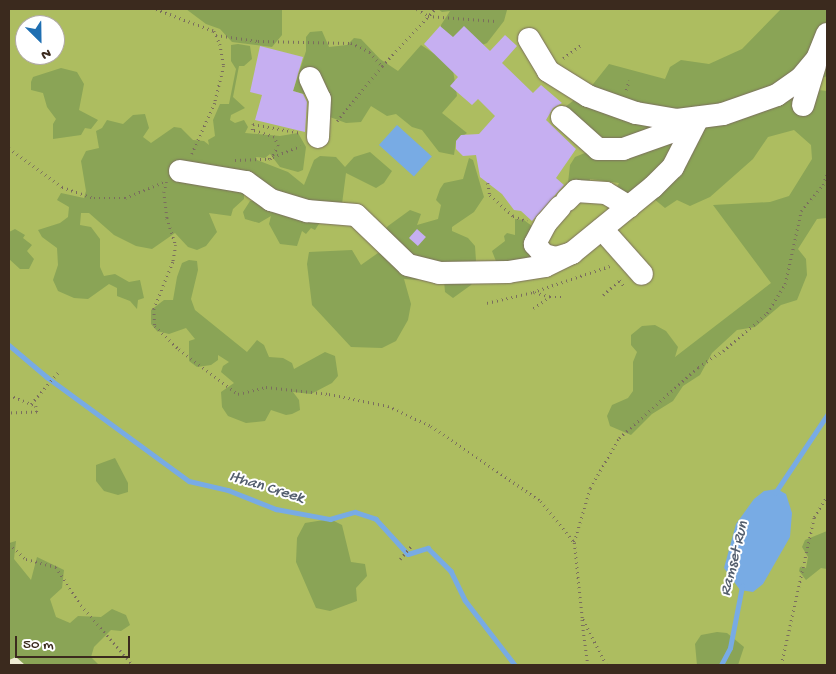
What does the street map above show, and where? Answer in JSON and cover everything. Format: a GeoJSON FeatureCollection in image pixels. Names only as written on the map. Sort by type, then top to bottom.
{"type":"FeatureCollection","features":[{"type":"Feature","properties":{"kind":"lane"},"geometry":{"type":"LineString","coordinates":[[803,105],[827,34]]}},
{"type":"Feature","properties":{"kind":"lane"},"geometry":{"type":"LineString","coordinates":[[528,39],[548,71],[588,96],[636,113],[683,126]]}},
{"type":"Feature","properties":{"kind":"lane"},"geometry":{"type":"LineString","coordinates":[[562,117],[598,149],[623,149],[683,126],[777,95],[801,78],[817,59]]}},
{"type":"Feature","properties":{"kind":"lane"},"geometry":{"type":"LineString","coordinates":[[310,78],[320,99],[318,137]]}},
{"type":"Feature","properties":{"kind":"lane"},"geometry":{"type":"LineString","coordinates":[[180,171],[246,182],[271,200],[307,211],[356,216],[408,264],[439,272],[508,272],[545,266],[572,253],[602,229],[642,202],[673,166],[683,126]]}},
{"type":"Feature","properties":{"kind":"lane"},"geometry":{"type":"LineString","coordinates":[[572,253],[556,258],[544,255],[535,244],[546,223],[576,191],[606,194],[642,202]]}},
{"type":"Feature","properties":{"kind":"lane"},"geometry":{"type":"LineString","coordinates":[[602,229],[631,278]]}},
{"type":"Feature","properties":{"kind":"path"},"geometry":{"type":"LineString","coordinates":[[156,9],[214,31],[224,66],[216,103],[199,144],[180,171]]}},
{"type":"Feature","properties":{"kind":"path"},"geometry":{"type":"LineString","coordinates":[[417,9],[428,16],[496,21]]}},
{"type":"Feature","properties":{"kind":"path"},"geometry":{"type":"LineString","coordinates":[[216,35],[258,41],[351,43],[370,52],[382,66]]}},
{"type":"Feature","properties":{"kind":"path"},"geometry":{"type":"LineString","coordinates":[[563,58],[582,44]]}},
{"type":"Feature","properties":{"kind":"path"},"geometry":{"type":"LineString","coordinates":[[231,161],[282,156],[318,137]]}},
{"type":"Feature","properties":{"kind":"path"},"geometry":{"type":"LineString","coordinates":[[9,148],[62,187],[94,198],[125,198],[153,189],[169,179],[164,192],[166,218],[176,245],[173,262],[154,309],[155,326],[179,349],[238,394],[266,388],[294,389],[388,406],[431,426],[516,481],[542,501],[574,542]]}},
{"type":"Feature","properties":{"kind":"path"},"geometry":{"type":"LineString","coordinates":[[588,665],[574,542],[590,488],[619,438],[698,367],[722,352],[767,313],[785,284],[801,211],[823,184],[827,172]]}},
{"type":"Feature","properties":{"kind":"path"},"geometry":{"type":"LineString","coordinates":[[488,183],[490,195],[516,218],[532,224]]}},
{"type":"Feature","properties":{"kind":"path"},"geometry":{"type":"LineString","coordinates":[[488,303],[533,292],[616,265]]}},
{"type":"Feature","properties":{"kind":"path"},"geometry":{"type":"LineString","coordinates":[[603,295],[620,280],[631,278]]}},
{"type":"Feature","properties":{"kind":"path"},"geometry":{"type":"LineString","coordinates":[[620,280],[631,278]]}},
{"type":"Feature","properties":{"kind":"path"},"geometry":{"type":"LineString","coordinates":[[533,292],[550,297],[564,297]]}},
{"type":"Feature","properties":{"kind":"path"},"geometry":{"type":"LineString","coordinates":[[533,308],[550,297]]}},
{"type":"Feature","properties":{"kind":"path"},"geometry":{"type":"LineString","coordinates":[[32,404],[59,371]]}},
{"type":"Feature","properties":{"kind":"path"},"geometry":{"type":"LineString","coordinates":[[9,395],[36,406],[37,412],[9,413]]}},
{"type":"Feature","properties":{"kind":"path"},"geometry":{"type":"LineString","coordinates":[[781,665],[814,517],[827,496]]}},
{"type":"Feature","properties":{"kind":"path"},"geometry":{"type":"LineString","coordinates":[[9,544],[26,559],[56,567],[81,605],[132,665]]}},
{"type":"Feature","properties":{"kind":"path"},"geometry":{"type":"LineString","coordinates":[[400,559],[412,544]]}},
{"type":"Feature","properties":{"kind":"path"},"geometry":{"type":"LineString","coordinates":[[582,618],[606,665]]}},
{"type":"Feature","properties":{"kind":"green space"},"geometry":{"type":"Polygon","coordinates":[[[9,9],[827,9],[827,665],[40,665],[9,638],[9,9]]]}},
{"type":"Feature","properties":{"kind":"green space"},"geometry":{"type":"Polygon","coordinates":[[[186,9],[282,9],[282,35],[272,47],[232,42],[220,29],[206,24],[186,9]]]}},
{"type":"Feature","properties":{"kind":"green space"},"geometry":{"type":"Polygon","coordinates":[[[438,9],[507,10],[504,21],[487,43],[470,50],[441,37],[441,25],[450,11],[442,12],[438,9]]]}},
{"type":"Feature","properties":{"kind":"green space"},"geometry":{"type":"Polygon","coordinates":[[[781,9],[827,9],[827,76],[819,79],[818,90],[827,91],[827,218],[817,219],[798,249],[806,259],[807,275],[797,300],[781,305],[755,327],[737,330],[712,353],[700,375],[683,386],[673,401],[652,414],[631,435],[610,426],[607,416],[612,405],[628,398],[633,391],[633,362],[637,352],[631,345],[631,335],[642,326],[655,325],[666,331],[678,347],[675,357],[771,283],[713,205],[770,202],[789,196],[812,159],[811,145],[794,130],[768,137],[753,159],[710,197],[690,206],[677,200],[665,208],[654,199],[615,191],[619,183],[590,179],[588,186],[568,183],[570,165],[575,157],[612,142],[600,136],[565,107],[590,88],[609,64],[665,79],[670,67],[681,60],[709,64],[742,49],[781,9]]]}},
{"type":"Feature","properties":{"kind":"green space"},"geometry":{"type":"Polygon","coordinates":[[[322,31],[329,47],[347,45],[354,38],[361,39],[380,59],[398,71],[421,45],[444,60],[453,70],[457,96],[442,113],[467,133],[456,141],[454,155],[439,152],[422,130],[412,127],[396,114],[387,116],[371,106],[361,122],[346,123],[330,117],[315,97],[293,91],[306,51],[306,37],[310,32],[322,31]]]}},
{"type":"Feature","properties":{"kind":"green space"},"geometry":{"type":"Polygon","coordinates":[[[231,45],[250,46],[252,59],[244,66],[239,66],[233,97],[245,108],[231,115],[230,120],[235,123],[244,120],[248,127],[245,133],[280,136],[298,133],[306,147],[303,170],[298,172],[280,167],[270,154],[265,158],[256,157],[257,160],[288,172],[304,185],[314,160],[320,156],[336,157],[345,167],[354,157],[370,152],[392,171],[384,183],[376,188],[346,173],[342,204],[333,202],[315,230],[311,228],[306,234],[302,231],[297,246],[280,244],[269,224],[271,216],[259,223],[245,219],[243,212],[250,201],[257,201],[256,192],[217,188],[244,192],[244,199],[233,209],[231,216],[209,213],[217,232],[206,246],[197,250],[188,247],[175,233],[152,249],[136,246],[114,235],[89,213],[81,213],[80,225],[91,227],[100,239],[100,267],[104,276],[115,274],[129,282],[140,280],[144,298],[138,300],[137,309],[130,301],[117,296],[117,288],[109,284],[88,299],[74,298],[58,291],[53,280],[58,265],[57,248],[42,237],[38,230],[60,223],[68,217],[69,207],[57,200],[61,193],[84,198],[86,191],[81,161],[86,151],[99,148],[96,131],[102,128],[107,120],[123,124],[133,115],[145,114],[149,128],[143,137],[151,143],[174,127],[181,128],[193,140],[204,141],[209,145],[208,140],[215,136],[213,120],[220,104],[229,104],[236,69],[231,61],[231,45]]]}},
{"type":"Feature","properties":{"kind":"green space"},"geometry":{"type":"Polygon","coordinates":[[[61,68],[77,72],[84,84],[79,110],[98,120],[91,129],[85,128],[81,135],[53,139],[53,124],[56,119],[47,107],[43,93],[31,90],[31,82],[33,77],[61,68]]]}},
{"type":"Feature","properties":{"kind":"green space"},"geometry":{"type":"Polygon","coordinates":[[[469,158],[473,160],[484,197],[474,212],[452,227],[452,231],[468,238],[475,246],[477,276],[471,285],[453,298],[445,292],[444,280],[425,275],[417,280],[404,279],[411,304],[408,320],[396,341],[382,348],[351,347],[312,305],[307,264],[309,252],[352,250],[361,265],[378,253],[389,258],[383,232],[410,210],[421,214],[417,225],[438,219],[441,205],[436,200],[440,189],[444,183],[463,179],[469,158]]]}},
{"type":"Feature","properties":{"kind":"green space"},"geometry":{"type":"Polygon","coordinates":[[[515,219],[524,220],[537,230],[532,241],[530,264],[499,269],[492,251],[505,241],[504,236],[507,233],[515,235],[515,219]]]}},
{"type":"Feature","properties":{"kind":"green space"},"geometry":{"type":"Polygon","coordinates":[[[15,229],[25,235],[23,238],[32,245],[27,251],[34,259],[29,269],[20,269],[9,259],[9,232],[15,229]]]}},
{"type":"Feature","properties":{"kind":"green space"},"geometry":{"type":"Polygon","coordinates":[[[189,260],[197,261],[198,270],[191,299],[195,310],[247,352],[257,340],[264,345],[269,357],[283,358],[292,363],[294,369],[325,352],[335,356],[338,376],[332,383],[311,394],[293,392],[299,400],[300,410],[292,414],[286,415],[271,410],[265,421],[246,423],[228,416],[222,407],[221,392],[234,383],[221,372],[223,366],[229,362],[218,355],[218,360],[211,365],[197,367],[189,361],[189,341],[195,339],[186,328],[169,334],[157,331],[151,324],[151,310],[164,300],[173,300],[177,277],[182,263],[189,260]]]}},
{"type":"Feature","properties":{"kind":"green space"},"geometry":{"type":"Polygon","coordinates":[[[115,458],[128,483],[128,492],[118,495],[104,491],[96,481],[96,465],[115,458]]]}},
{"type":"Feature","properties":{"kind":"green space"},"geometry":{"type":"Polygon","coordinates":[[[330,519],[342,525],[351,562],[365,564],[367,576],[356,588],[357,601],[330,611],[316,608],[296,562],[297,538],[305,523],[330,519]]]}},
{"type":"Feature","properties":{"kind":"green space"},"geometry":{"type":"Polygon","coordinates":[[[827,531],[827,569],[821,568],[806,580],[799,571],[800,567],[806,568],[808,557],[802,547],[805,540],[827,531]]]}},
{"type":"Feature","properties":{"kind":"green space"},"geometry":{"type":"Polygon","coordinates":[[[16,541],[14,559],[31,580],[37,557],[64,570],[62,588],[50,599],[56,617],[70,623],[78,616],[101,617],[112,609],[126,615],[130,625],[121,631],[111,630],[94,647],[91,657],[99,665],[25,665],[16,657],[9,660],[9,543],[16,541]]]}},
{"type":"Feature","properties":{"kind":"green space"},"geometry":{"type":"Polygon","coordinates":[[[717,632],[727,633],[744,647],[738,665],[697,665],[695,644],[701,635],[717,632]]]}},
{"type":"Feature","properties":{"kind":"water"},"geometry":{"type":"Polygon","coordinates":[[[397,125],[432,156],[414,177],[379,145],[397,125]]]}},
{"type":"Feature","properties":{"kind":"water"},"geometry":{"type":"Polygon","coordinates":[[[777,489],[786,494],[792,513],[790,537],[763,584],[753,592],[740,590],[724,568],[736,524],[754,499],[764,491],[777,489]]]}},
{"type":"Feature","properties":{"kind":"building"},"geometry":{"type":"Polygon","coordinates":[[[440,26],[453,37],[464,26],[490,51],[505,35],[517,46],[502,63],[533,93],[541,85],[562,103],[553,108],[546,120],[576,149],[556,178],[564,185],[532,221],[521,211],[514,210],[502,194],[480,177],[476,155],[463,156],[456,149],[456,141],[461,135],[479,134],[495,116],[478,99],[472,105],[450,86],[458,77],[424,44],[440,26]]]}},
{"type":"Feature","properties":{"kind":"building"},"geometry":{"type":"Polygon","coordinates":[[[260,46],[303,57],[293,91],[303,94],[307,102],[305,132],[255,120],[262,95],[250,92],[260,46]]]}},
{"type":"Feature","properties":{"kind":"building"},"geometry":{"type":"Polygon","coordinates":[[[417,229],[426,237],[418,246],[409,238],[417,229]]]}},
{"type":"Feature","properties":{"kind":"waterway","name":"Ithan Creek"},"geometry":{"type":"LineString","coordinates":[[9,345],[47,377],[189,481],[228,490],[276,509],[330,519],[355,512],[376,519],[408,554],[428,548],[451,571],[465,600],[515,665]]}},
{"type":"Feature","properties":{"kind":"waterway","name":"Ramset Run"},"geometry":{"type":"LineString","coordinates":[[775,493],[827,415]]}},
{"type":"Feature","properties":{"kind":"waterway","name":"Ramset Run"},"geometry":{"type":"LineString","coordinates":[[721,665],[730,648],[742,586]]}}]}
